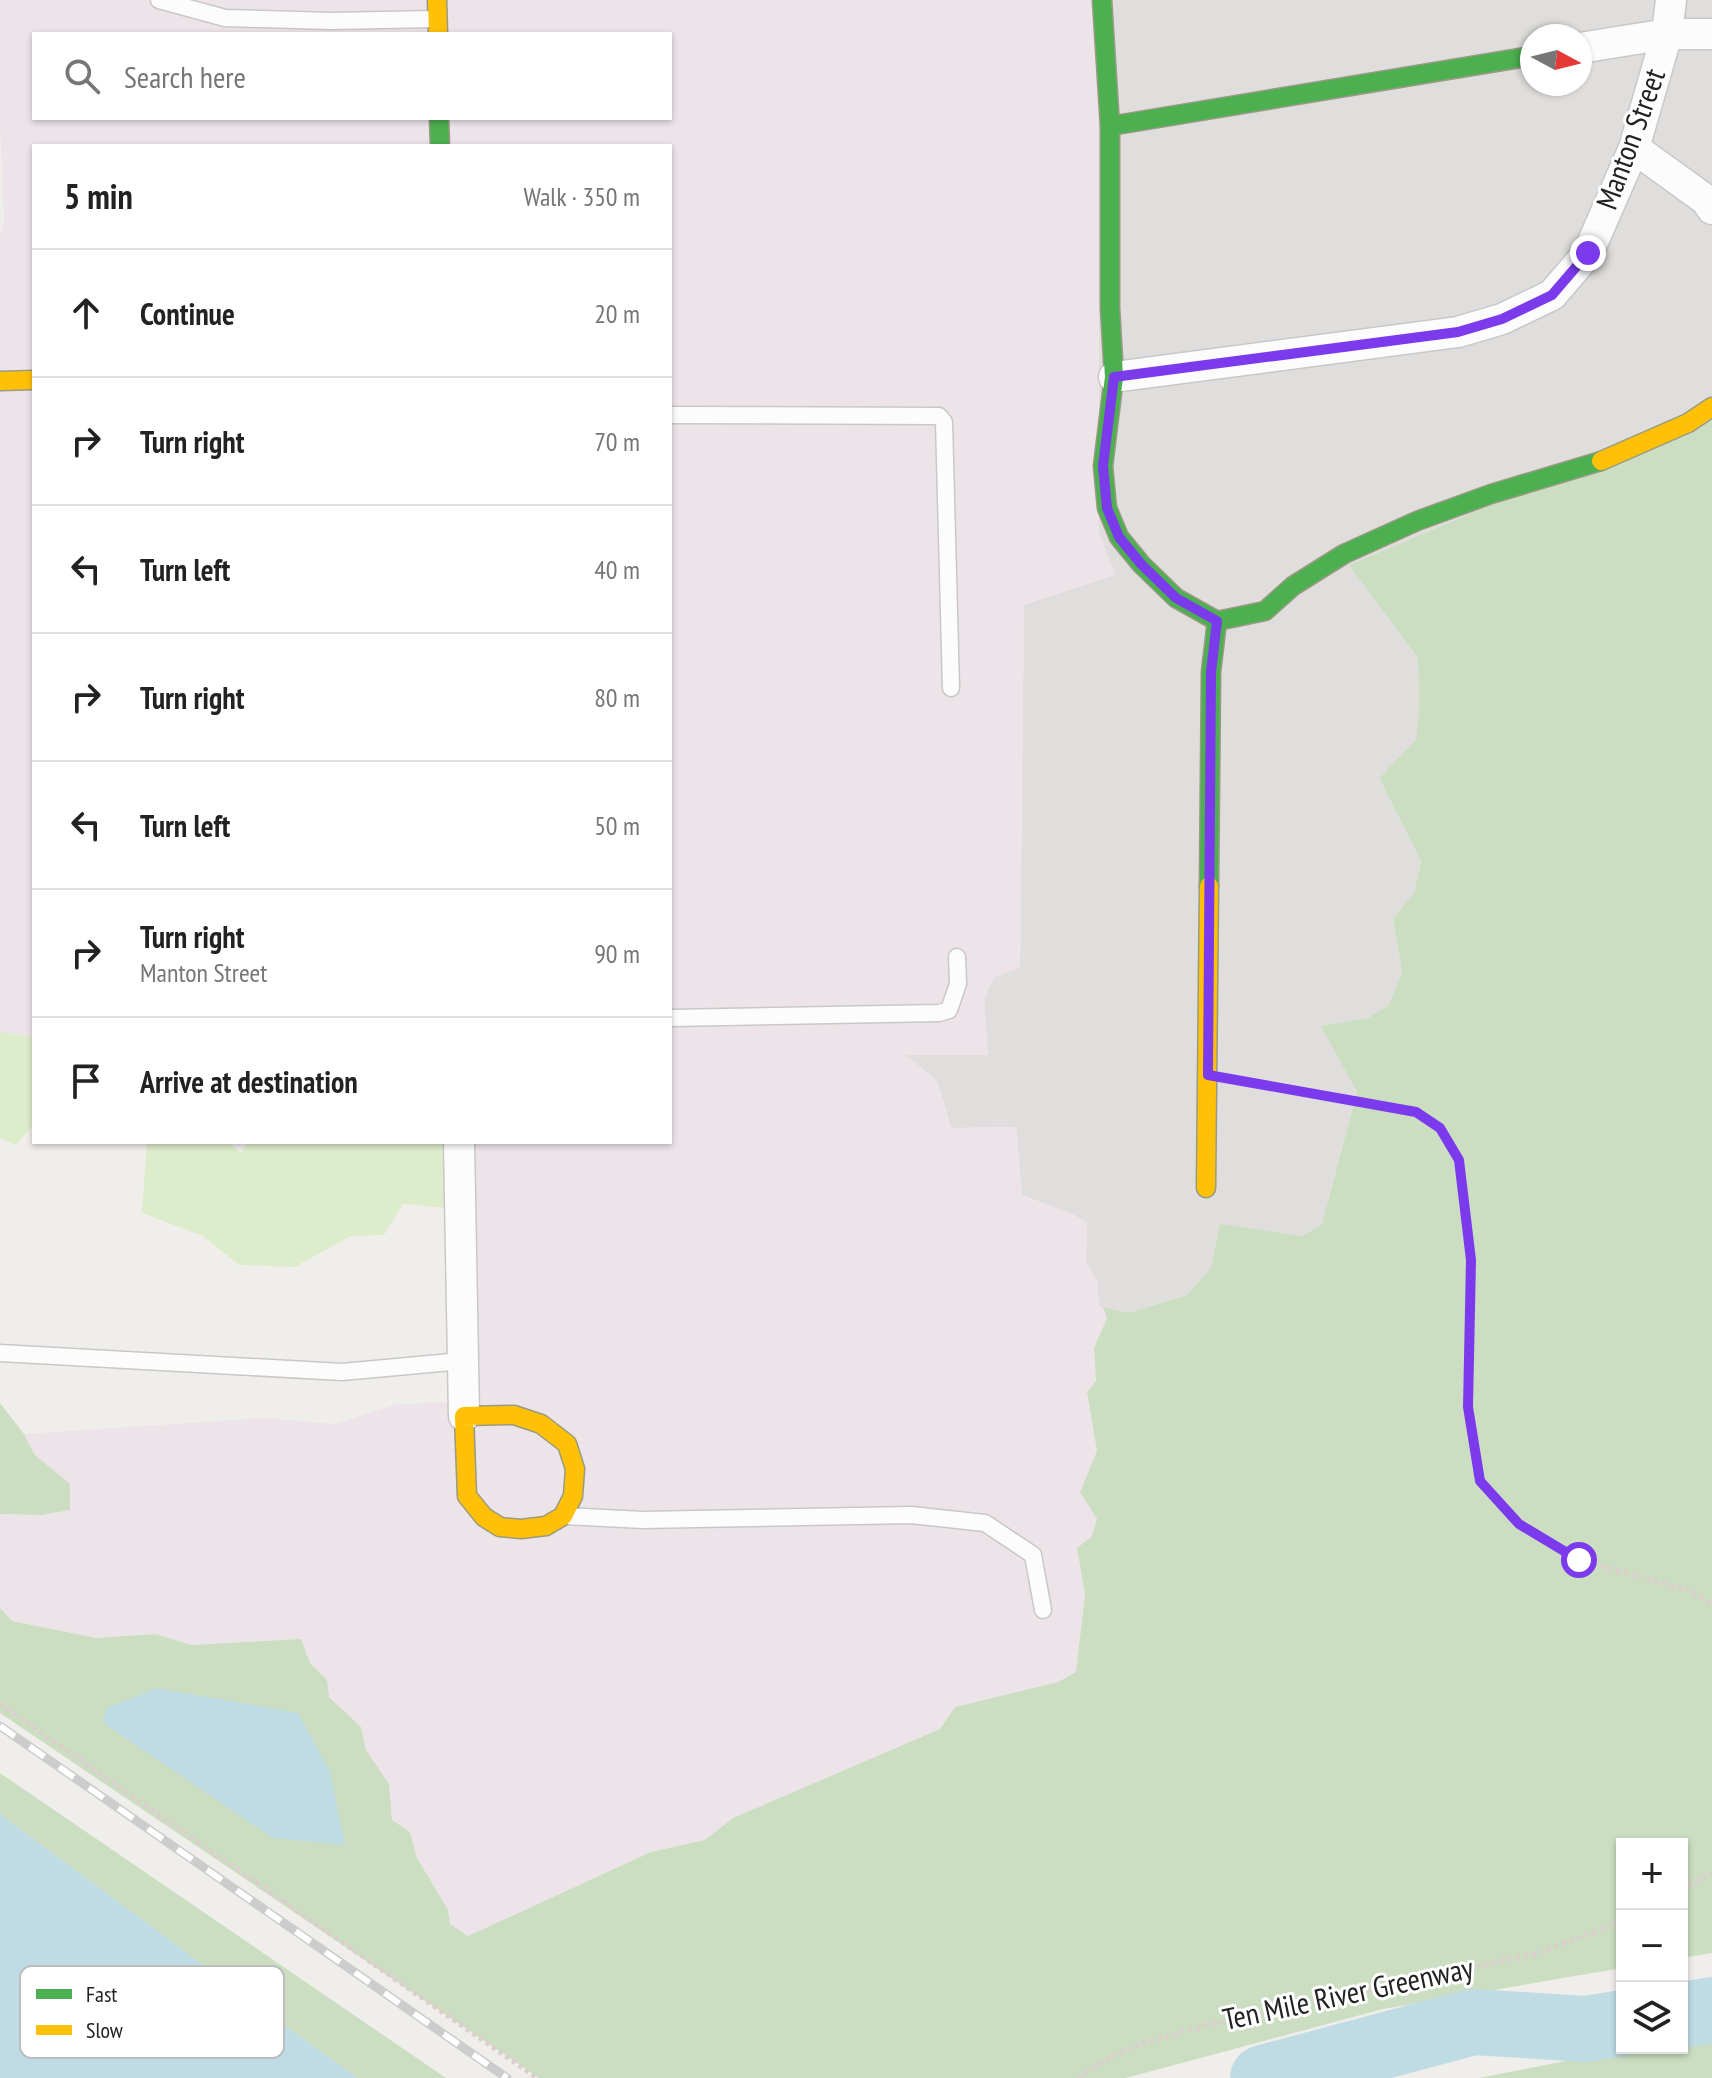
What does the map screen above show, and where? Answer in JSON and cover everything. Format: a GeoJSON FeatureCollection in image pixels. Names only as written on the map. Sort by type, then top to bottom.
{"type":"FeatureCollection","features":[{"type":"Feature","properties":{"kind":"street"},"geometry":{"type":"LineString","coordinates":[[437,0],[437,27]]}},
{"type":"Feature","properties":{"kind":"street"},"geometry":{"type":"LineString","coordinates":[[1102,0],[1110,126],[1110,308],[1114,377],[1103,466],[1107,508],[1119,537],[1176,598],[1217,621],[1265,611],[1293,586],[1344,554],[1417,521],[1491,494],[1608,459],[1688,423],[1712,407]]}},
{"type":"Feature","properties":{"kind":"street","name":"Manton Street"},"geometry":{"type":"LineString","coordinates":[[1114,377],[1458,332],[1502,319],[1552,295],[1588,253],[1634,148],[1667,34],[1671,0]]}},
{"type":"Feature","properties":{"kind":"street"},"geometry":{"type":"LineString","coordinates":[[1592,46],[1667,34],[1712,34]]}},
{"type":"Feature","properties":{"kind":"street"},"geometry":{"type":"LineString","coordinates":[[1110,126],[1520,58]]}},
{"type":"Feature","properties":{"kind":"street"},"geometry":{"type":"LineString","coordinates":[[439,120],[440,144]]}},
{"type":"Feature","properties":{"kind":"street"},"geometry":{"type":"LineString","coordinates":[[1634,148],[1706,200],[1712,209]]}},
{"type":"Feature","properties":{"kind":"street"},"geometry":{"type":"LineString","coordinates":[[0,381],[32,380]]}},
{"type":"Feature","properties":{"kind":"street"},"geometry":{"type":"LineString","coordinates":[[1206,1188],[1211,672],[1217,621]]}},
{"type":"Feature","properties":{"kind":"street"},"geometry":{"type":"LineString","coordinates":[[459,1144],[462,1361],[464,1416],[467,1496],[484,1517],[500,1527],[521,1529],[546,1526],[563,1516],[573,1496],[575,1469],[567,1444],[541,1424],[514,1415],[464,1416]]}},
{"type":"Feature","properties":{"kind":"lane"},"geometry":{"type":"LineString","coordinates":[[168,1],[225,18],[437,27]]}},
{"type":"Feature","properties":{"kind":"lane"},"geometry":{"type":"LineString","coordinates":[[672,415],[939,416],[944,422],[951,688]]}},
{"type":"Feature","properties":{"kind":"lane"},"geometry":{"type":"LineString","coordinates":[[672,1018],[939,1013],[949,1010],[958,984],[957,957]]}},
{"type":"Feature","properties":{"kind":"lane"},"geometry":{"type":"LineString","coordinates":[[0,1353],[342,1372],[462,1361]]}},
{"type":"Feature","properties":{"kind":"lane"},"geometry":{"type":"LineString","coordinates":[[563,1516],[643,1520],[911,1515],[985,1523],[1033,1555],[1043,1610]]}},
{"type":"Feature","properties":{"kind":"path"},"geometry":{"type":"LineString","coordinates":[[1208,1075],[1416,1112],[1440,1128],[1459,1160],[1471,1260],[1468,1407],[1480,1481],[1519,1524],[1579,1560],[1688,1590],[1712,1605]]}},
{"type":"Feature","properties":{"kind":"path"},"geometry":{"type":"LineString","coordinates":[[0,1704],[537,2078]]}},
{"type":"Feature","properties":{"kind":"path"},"geometry":{"type":"LineString","coordinates":[[1688,1886],[1712,1873]]}},
{"type":"Feature","properties":{"kind":"path","name":"Ten Mile River Greenway"},"geometry":{"type":"LineString","coordinates":[[1079,2078],[1117,2054],[1203,2026],[1539,1953],[1616,1923]]}},
{"type":"Feature","properties":{"kind":"shaded area"},"geometry":{"type":"Polygon","coordinates":[[[0,0],[1098,0],[1099,532],[1115,575],[1024,605],[1020,968],[994,977],[984,998],[988,1055],[906,1055],[937,1081],[951,1128],[1016,1127],[1022,1195],[1087,1223],[1086,1262],[1097,1281],[1099,1306],[1103,1307],[1107,1318],[1094,1348],[1096,1381],[1087,1392],[1097,1451],[1080,1492],[1098,1519],[1092,1536],[1077,1548],[1085,1594],[1076,1672],[1058,1682],[955,1707],[940,1729],[733,1818],[706,1840],[651,1852],[468,1936],[450,1924],[448,1910],[417,1858],[410,1832],[392,1820],[389,1784],[366,1750],[361,1727],[329,1697],[327,1680],[310,1663],[301,1639],[191,1645],[156,1634],[96,1638],[12,1621],[0,1608],[0,1514],[41,1515],[70,1484],[34,1454],[24,1434],[265,1418],[334,1424],[398,1404],[453,1402],[446,1144],[672,1144],[672,144],[32,144],[32,1037],[0,1032],[0,237],[4,220],[0,0]]]}},
{"type":"Feature","properties":{"kind":"shaded area"},"geometry":{"type":"Polygon","coordinates":[[[1098,0],[1712,0],[1712,411],[1349,565],[1418,658],[1416,740],[1379,778],[1421,861],[1414,893],[1393,918],[1402,972],[1390,1005],[1368,1018],[1322,1026],[1357,1092],[1322,1224],[1302,1236],[1220,1225],[1211,1268],[1187,1295],[1128,1313],[1099,1307],[1097,1281],[1086,1263],[1087,1223],[1022,1195],[1016,1127],[951,1128],[937,1081],[905,1055],[987,1055],[984,998],[994,977],[1020,967],[1024,605],[1099,532],[1098,0]]]}},
{"type":"Feature","properties":{"kind":"green space"},"geometry":{"type":"Polygon","coordinates":[[[1712,411],[1712,1953],[1688,1957],[1688,1838],[1616,1838],[1616,1969],[1383,2009],[1126,2078],[539,2078],[0,1713],[0,1608],[12,1621],[96,1638],[156,1634],[191,1645],[301,1639],[310,1663],[327,1680],[329,1697],[361,1727],[366,1750],[389,1784],[392,1820],[410,1832],[417,1858],[448,1910],[450,1924],[468,1936],[651,1852],[705,1840],[733,1818],[940,1729],[955,1707],[1058,1682],[1076,1672],[1085,1594],[1077,1548],[1092,1536],[1097,1519],[1080,1492],[1097,1451],[1087,1392],[1096,1381],[1094,1348],[1107,1318],[1103,1307],[1128,1313],[1187,1295],[1211,1268],[1220,1224],[1302,1236],[1322,1224],[1357,1092],[1321,1026],[1368,1018],[1389,1005],[1402,972],[1393,918],[1414,893],[1421,861],[1379,778],[1416,740],[1418,658],[1349,565],[1712,411]]]}},
{"type":"Feature","properties":{"kind":"green space"},"geometry":{"type":"Polygon","coordinates":[[[0,1032],[32,1037],[32,1126],[16,1145],[0,1138],[0,1032]]]}},
{"type":"Feature","properties":{"kind":"green space"},"geometry":{"type":"Polygon","coordinates":[[[147,1144],[230,1144],[241,1153],[247,1144],[446,1144],[448,1208],[403,1204],[384,1235],[351,1236],[295,1267],[239,1265],[203,1236],[142,1213],[147,1144]]]}},
{"type":"Feature","properties":{"kind":"green space"},"geometry":{"type":"Polygon","coordinates":[[[0,1403],[24,1434],[34,1454],[70,1484],[70,1510],[41,1515],[0,1514],[0,1403]]]}},
{"type":"Feature","properties":{"kind":"green space"},"geometry":{"type":"Polygon","coordinates":[[[0,1773],[282,1966],[205,1966],[0,1814],[0,1773]]]}},
{"type":"Feature","properties":{"kind":"green space"},"geometry":{"type":"Polygon","coordinates":[[[284,1967],[446,2078],[358,2078],[284,2025],[284,1967]]]}},
{"type":"Feature","properties":{"kind":"green space"},"geometry":{"type":"Polygon","coordinates":[[[1712,2032],[1712,2078],[1479,2078],[1616,2051],[1616,2054],[1688,2054],[1688,2037],[1712,2032]]]}},
{"type":"Feature","properties":{"kind":"water"},"geometry":{"type":"Polygon","coordinates":[[[156,1688],[298,1713],[330,1771],[345,1845],[273,1838],[103,1723],[107,1708],[156,1688]]]}},
{"type":"Feature","properties":{"kind":"water"},"geometry":{"type":"Polygon","coordinates":[[[0,1814],[205,1966],[20,1966],[20,2058],[284,2058],[284,2025],[358,2078],[0,2078],[0,1814]]]}},
{"type":"Feature","properties":{"kind":"waterway"},"geometry":{"type":"LineString","coordinates":[[1688,2014],[1712,2010]]}},
{"type":"Feature","properties":{"kind":"waterway"},"geometry":{"type":"LineString","coordinates":[[1263,2078],[1473,2022],[1586,2029],[1616,2024]]}},
{"type":"Feature","properties":{"kind":"railway"},"geometry":{"type":"LineString","coordinates":[[0,1726],[507,2078]]}},
{"type":"Feature","properties":{"kind":"traffic: fast"},"geometry":{"type":"LineString","coordinates":[[1102,0],[1110,126],[1110,308],[1114,377],[1103,466],[1107,508],[1119,537],[1176,598],[1217,621],[1265,611],[1293,586],[1344,554],[1417,521],[1491,494],[1601,461]]}},
{"type":"Feature","properties":{"kind":"traffic: fast"},"geometry":{"type":"LineString","coordinates":[[1110,126],[1520,58]]}},
{"type":"Feature","properties":{"kind":"traffic: fast"},"geometry":{"type":"LineString","coordinates":[[439,120],[440,144]]}},
{"type":"Feature","properties":{"kind":"traffic: fast"},"geometry":{"type":"LineString","coordinates":[[1209,886],[1211,672],[1217,621]]}},
{"type":"Feature","properties":{"kind":"traffic: slow"},"geometry":{"type":"LineString","coordinates":[[437,0],[438,32]]}},
{"type":"Feature","properties":{"kind":"traffic: slow"},"geometry":{"type":"LineString","coordinates":[[0,381],[32,380]]}},
{"type":"Feature","properties":{"kind":"traffic: slow"},"geometry":{"type":"LineString","coordinates":[[1601,461],[1688,423],[1712,407]]}},
{"type":"Feature","properties":{"kind":"traffic: slow"},"geometry":{"type":"LineString","coordinates":[[1206,1188],[1209,886]]}},
{"type":"Feature","properties":{"kind":"traffic: slow"},"geometry":{"type":"LineString","coordinates":[[514,1415],[541,1424],[567,1444],[575,1469],[573,1496],[563,1516],[546,1526],[521,1529],[500,1527],[484,1517],[467,1496],[464,1416],[514,1415]]}},
{"type":"Feature","properties":{"kind":"route"},"geometry":{"type":"LineString","coordinates":[[1579,1560],[1519,1524],[1480,1481],[1468,1407],[1471,1260],[1459,1160],[1440,1128],[1416,1112],[1208,1075],[1211,672],[1217,621],[1176,598],[1119,537],[1107,508],[1103,466],[1114,377],[1458,332],[1502,319],[1552,295],[1588,253]]}}]}
